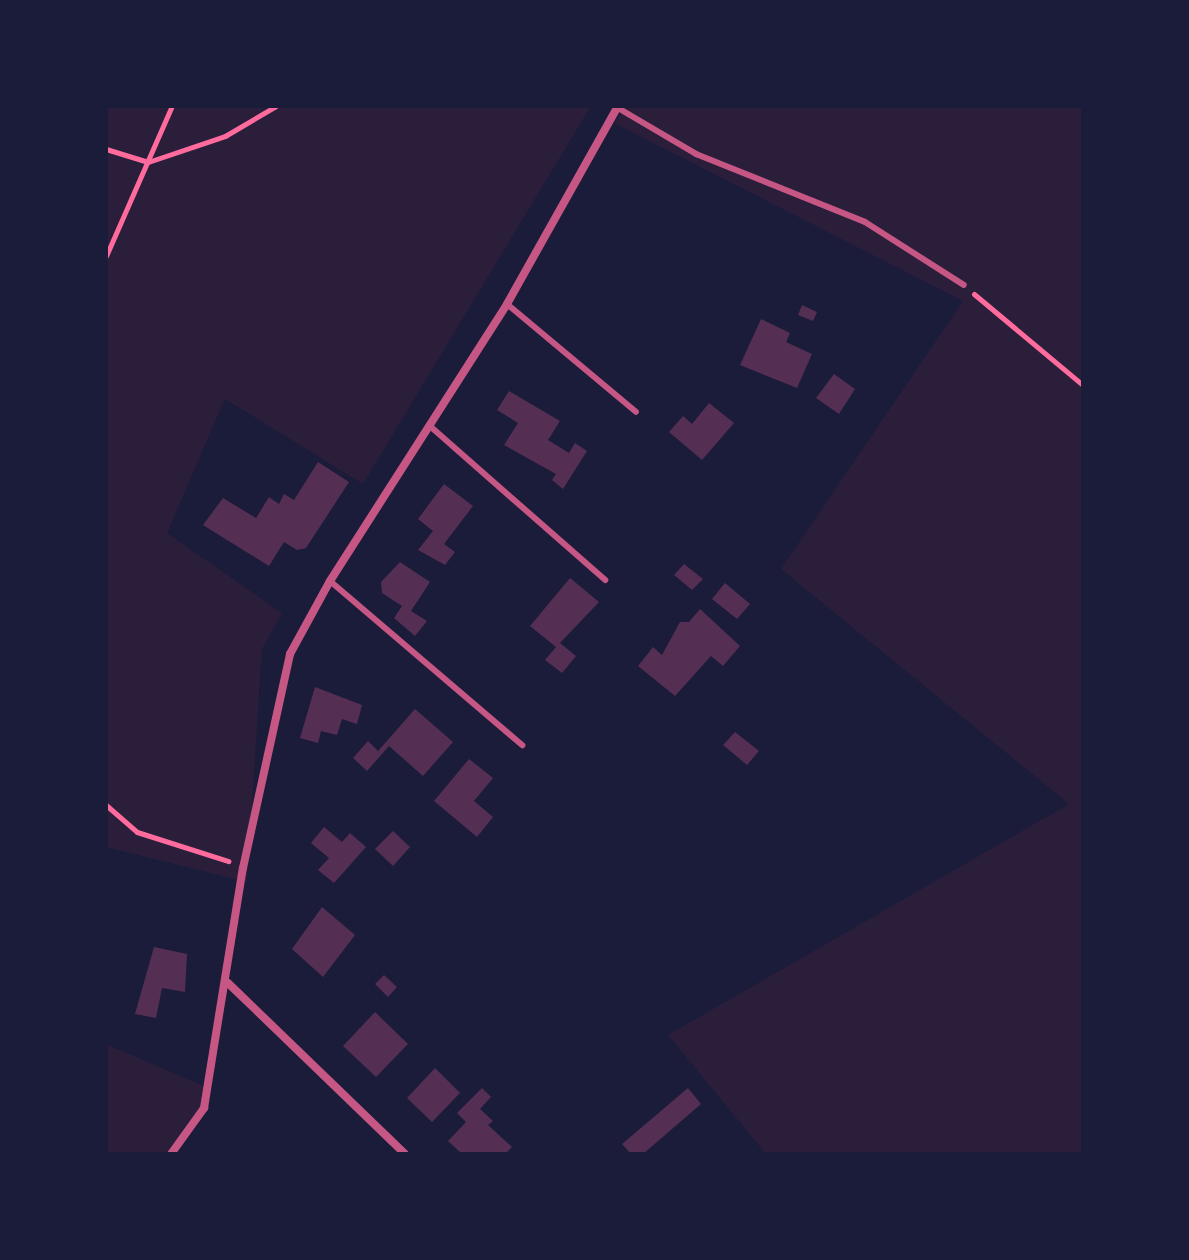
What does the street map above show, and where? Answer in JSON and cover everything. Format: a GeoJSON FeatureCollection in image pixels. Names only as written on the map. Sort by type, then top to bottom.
{"type":"FeatureCollection","features":[{"type":"Feature","properties":{"kind":"street"},"geometry":{"type":"LineString","coordinates":[[171,1154],[204,1108],[228,983],[243,868],[290,654],[330,581],[507,304],[618,107]]}},
{"type":"Feature","properties":{"kind":"street"},"geometry":{"type":"LineString","coordinates":[[228,983],[405,1154]]}},
{"type":"Feature","properties":{"kind":"lane"},"geometry":{"type":"LineString","coordinates":[[618,107],[723,167],[865,222],[964,285]]}},
{"type":"Feature","properties":{"kind":"lane"},"geometry":{"type":"LineString","coordinates":[[507,304],[636,412]]}},
{"type":"Feature","properties":{"kind":"lane"},"geometry":{"type":"LineString","coordinates":[[431,427],[605,580]]}},
{"type":"Feature","properties":{"kind":"lane"},"geometry":{"type":"LineString","coordinates":[[330,581],[522,745]]}},
{"type":"Feature","properties":{"kind":"path"},"geometry":{"type":"LineString","coordinates":[[106,256],[172,106]]}},
{"type":"Feature","properties":{"kind":"path"},"geometry":{"type":"LineString","coordinates":[[106,149],[148,162],[225,136],[276,106]]}},
{"type":"Feature","properties":{"kind":"path"},"geometry":{"type":"LineString","coordinates":[[964,285],[1083,385]]}},
{"type":"Feature","properties":{"kind":"path"},"geometry":{"type":"LineString","coordinates":[[106,805],[137,832],[225,860]]}},
{"type":"Feature","properties":{"kind":"shaded area"},"geometry":{"type":"Polygon","coordinates":[[[106,106],[591,106],[363,484],[225,399],[167,533],[282,613],[262,649],[247,882],[106,847],[106,106]]]}},
{"type":"Feature","properties":{"kind":"shaded area"},"geometry":{"type":"Polygon","coordinates":[[[626,106],[1083,106],[1083,1154],[766,1154],[668,1035],[1069,804],[781,569],[963,301],[614,123],[626,106]]]}},
{"type":"Feature","properties":{"kind":"shaded area"},"geometry":{"type":"Polygon","coordinates":[[[106,1044],[208,1088],[194,1125],[172,1154],[106,1154],[106,1044]]]}},
{"type":"Feature","properties":{"kind":"building"},"geometry":{"type":"Polygon","coordinates":[[[802,305],[817,312],[813,321],[798,315],[802,305]]]}},
{"type":"Feature","properties":{"kind":"building"},"geometry":{"type":"Polygon","coordinates":[[[761,319],[790,333],[786,342],[812,354],[797,388],[740,365],[761,319]]]}},
{"type":"Feature","properties":{"kind":"building"},"geometry":{"type":"Polygon","coordinates":[[[834,374],[855,389],[839,414],[816,398],[834,374]]]}},
{"type":"Feature","properties":{"kind":"building"},"geometry":{"type":"Polygon","coordinates":[[[509,391],[560,421],[548,440],[569,453],[575,443],[587,451],[563,489],[552,480],[556,474],[504,445],[518,423],[497,410],[509,391]]]}},
{"type":"Feature","properties":{"kind":"building"},"geometry":{"type":"Polygon","coordinates":[[[709,403],[734,423],[702,460],[669,432],[683,416],[692,424],[709,403]]]}},
{"type":"Feature","properties":{"kind":"building"},"geometry":{"type":"Polygon","coordinates":[[[318,462],[349,482],[306,548],[297,550],[284,542],[269,566],[203,525],[223,498],[256,518],[269,497],[279,504],[284,494],[294,500],[318,462]]]}},
{"type":"Feature","properties":{"kind":"building"},"geometry":{"type":"Polygon","coordinates":[[[444,484],[473,506],[444,544],[455,552],[445,565],[418,550],[433,531],[418,519],[444,484]]]}},
{"type":"Feature","properties":{"kind":"building"},"geometry":{"type":"Polygon","coordinates":[[[400,562],[430,582],[411,611],[427,621],[415,636],[394,618],[402,606],[382,593],[381,582],[400,562]]]}},
{"type":"Feature","properties":{"kind":"building"},"geometry":{"type":"Polygon","coordinates":[[[684,564],[703,579],[692,590],[674,575],[684,564]]]}},
{"type":"Feature","properties":{"kind":"building"},"geometry":{"type":"Polygon","coordinates":[[[570,578],[599,602],[560,643],[576,656],[562,673],[545,660],[556,647],[530,626],[570,578]]]}},
{"type":"Feature","properties":{"kind":"building"},"geometry":{"type":"Polygon","coordinates":[[[725,583],[750,604],[737,619],[712,599],[725,583]]]}},
{"type":"Feature","properties":{"kind":"building"},"geometry":{"type":"Polygon","coordinates":[[[700,609],[740,646],[723,666],[711,656],[675,696],[638,666],[653,647],[662,655],[680,622],[689,622],[700,609]]]}},
{"type":"Feature","properties":{"kind":"building"},"geometry":{"type":"Polygon","coordinates":[[[315,687],[362,705],[357,724],[342,719],[337,735],[321,731],[318,743],[300,738],[315,687]]]}},
{"type":"Feature","properties":{"kind":"building"},"geometry":{"type":"Polygon","coordinates":[[[415,709],[453,742],[423,776],[389,746],[367,771],[353,758],[368,741],[378,751],[415,709]]]}},
{"type":"Feature","properties":{"kind":"building"},"geometry":{"type":"Polygon","coordinates":[[[735,732],[759,751],[747,765],[723,745],[735,732]]]}},
{"type":"Feature","properties":{"kind":"building"},"geometry":{"type":"Polygon","coordinates":[[[469,759],[493,778],[474,801],[493,817],[477,837],[434,801],[469,759]]]}},
{"type":"Feature","properties":{"kind":"building"},"geometry":{"type":"Polygon","coordinates":[[[324,827],[342,842],[350,833],[366,847],[334,883],[318,870],[329,858],[311,843],[324,827]]]}},
{"type":"Feature","properties":{"kind":"building"},"geometry":{"type":"Polygon","coordinates":[[[393,831],[410,847],[393,866],[375,849],[393,831]]]}},
{"type":"Feature","properties":{"kind":"building"},"geometry":{"type":"Polygon","coordinates":[[[322,907],[355,935],[323,977],[292,949],[322,907]]]}},
{"type":"Feature","properties":{"kind":"building"},"geometry":{"type":"Polygon","coordinates":[[[154,947],[187,954],[185,992],[162,988],[156,1018],[135,1014],[154,947]]]}},
{"type":"Feature","properties":{"kind":"building"},"geometry":{"type":"Polygon","coordinates":[[[384,975],[397,987],[388,997],[375,984],[384,975]]]}},
{"type":"Feature","properties":{"kind":"building"},"geometry":{"type":"Polygon","coordinates":[[[375,1012],[408,1044],[376,1077],[343,1046],[375,1012]]]}},
{"type":"Feature","properties":{"kind":"building"},"geometry":{"type":"Polygon","coordinates":[[[435,1068],[460,1093],[432,1122],[407,1098],[435,1068]]]}},
{"type":"Feature","properties":{"kind":"building"},"geometry":{"type":"Polygon","coordinates":[[[482,1088],[491,1097],[480,1109],[493,1121],[488,1125],[512,1147],[505,1154],[462,1154],[448,1141],[466,1122],[457,1113],[482,1088]]]}},
{"type":"Feature","properties":{"kind":"building"},"geometry":{"type":"Polygon","coordinates":[[[688,1088],[701,1104],[643,1154],[631,1154],[622,1144],[688,1088]]]}}]}
